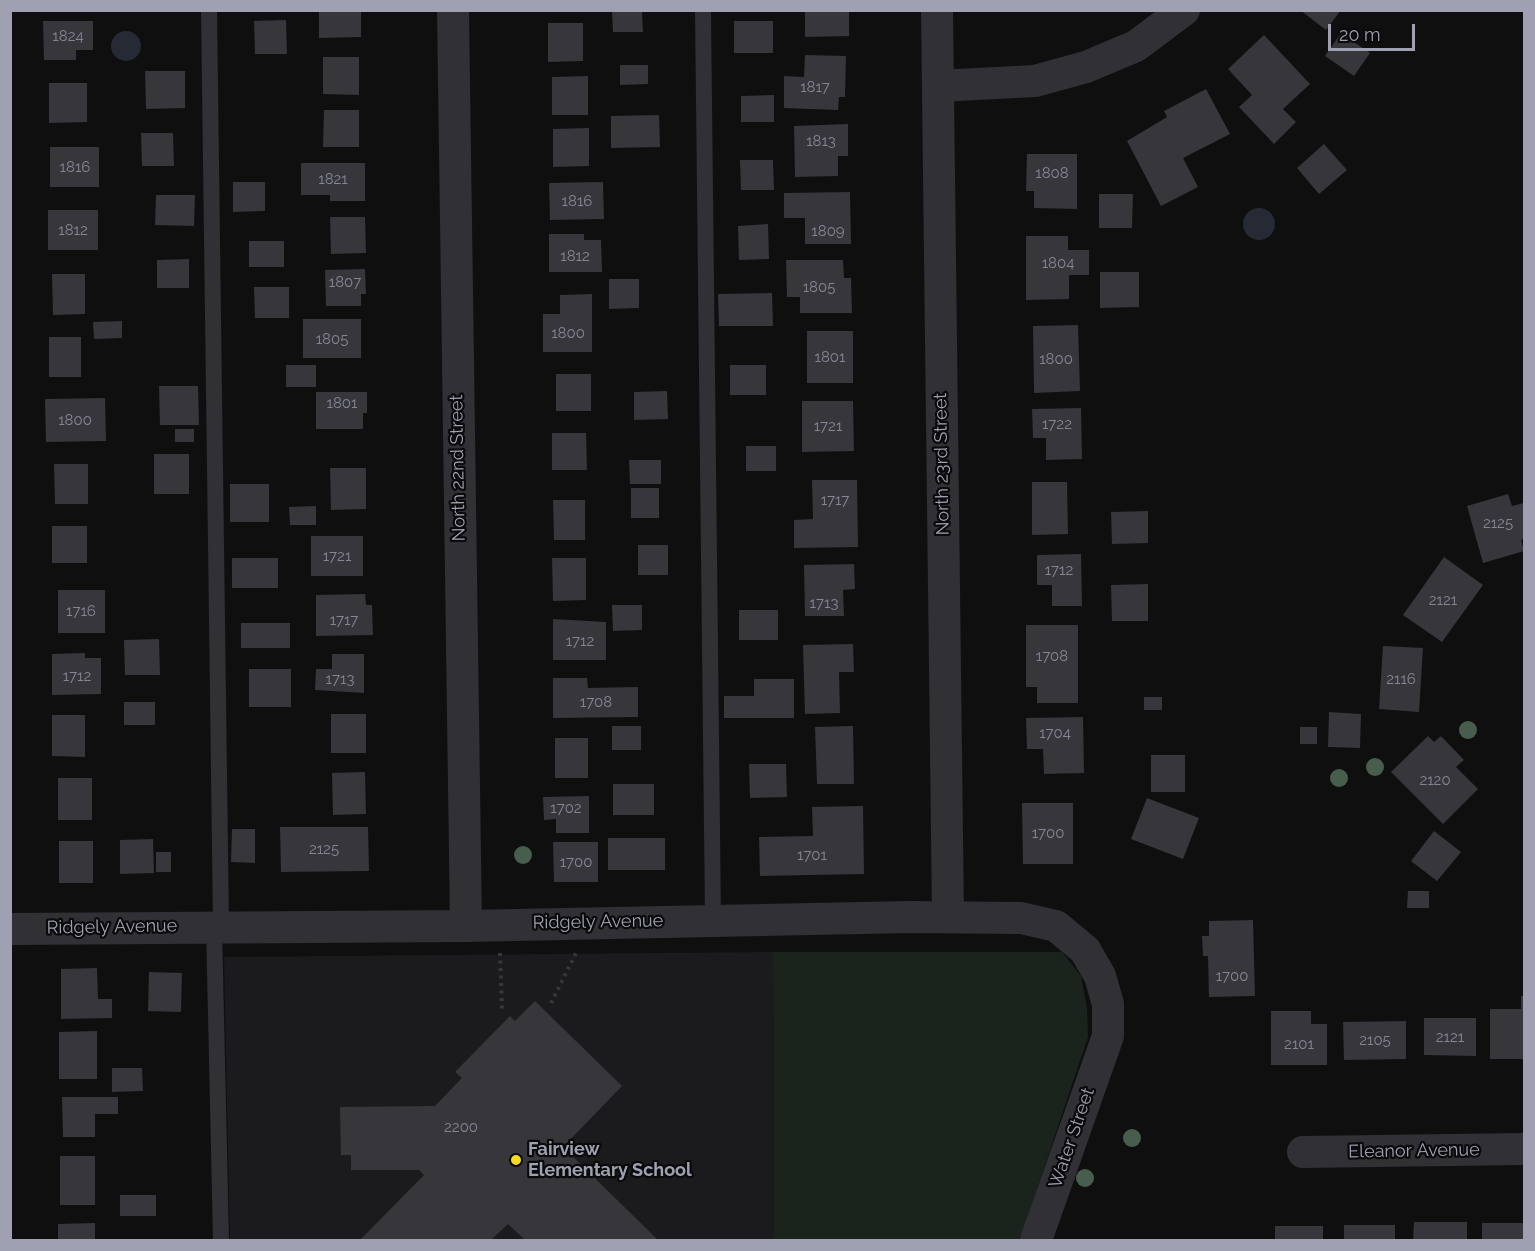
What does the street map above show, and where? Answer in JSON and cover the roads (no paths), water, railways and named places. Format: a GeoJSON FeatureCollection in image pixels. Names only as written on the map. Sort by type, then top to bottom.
{"type":"FeatureCollection","features":[{"type":"Feature","properties":{"kind":"street","name":"North 22nd Street"},"geometry":{"type":"LineString","coordinates":[[453,10],[466,926]]}},
{"type":"Feature","properties":{"kind":"street","name":"North 23rd Street"},"geometry":{"type":"LineString","coordinates":[[937,10],[948,917]]}},
{"type":"Feature","properties":{"kind":"street"},"geometry":{"type":"LineString","coordinates":[[938,86],[1035,81],[1086,67],[1136,46],[1184,10]]}},
{"type":"Feature","properties":{"kind":"street","name":"Ridgely Avenue"},"geometry":{"type":"LineString","coordinates":[[10,929],[466,926],[713,919],[1021,918],[1056,926],[1085,950],[1100,976],[1108,1004],[1108,1036]]}},
{"type":"Feature","properties":{"kind":"street","name":"Water Street"},"geometry":{"type":"LineString","coordinates":[[1036,1240],[1108,1036]]}},
{"type":"Feature","properties":{"kind":"street","name":"Eleanor Avenue"},"geometry":{"type":"LineString","coordinates":[[1303,1152],[1524,1149]]}},
{"type":"Feature","properties":{"kind":"lane"},"geometry":{"type":"LineString","coordinates":[[209,10],[221,1240]]}},
{"type":"Feature","properties":{"kind":"lane"},"geometry":{"type":"LineString","coordinates":[[703,10],[713,919]]}},
{"type":"Feature","properties":{"kind":"place","name":"Fairview Elementary School"},"geometry":{"type":"Point","coordinates":[516,1160]}}]}
